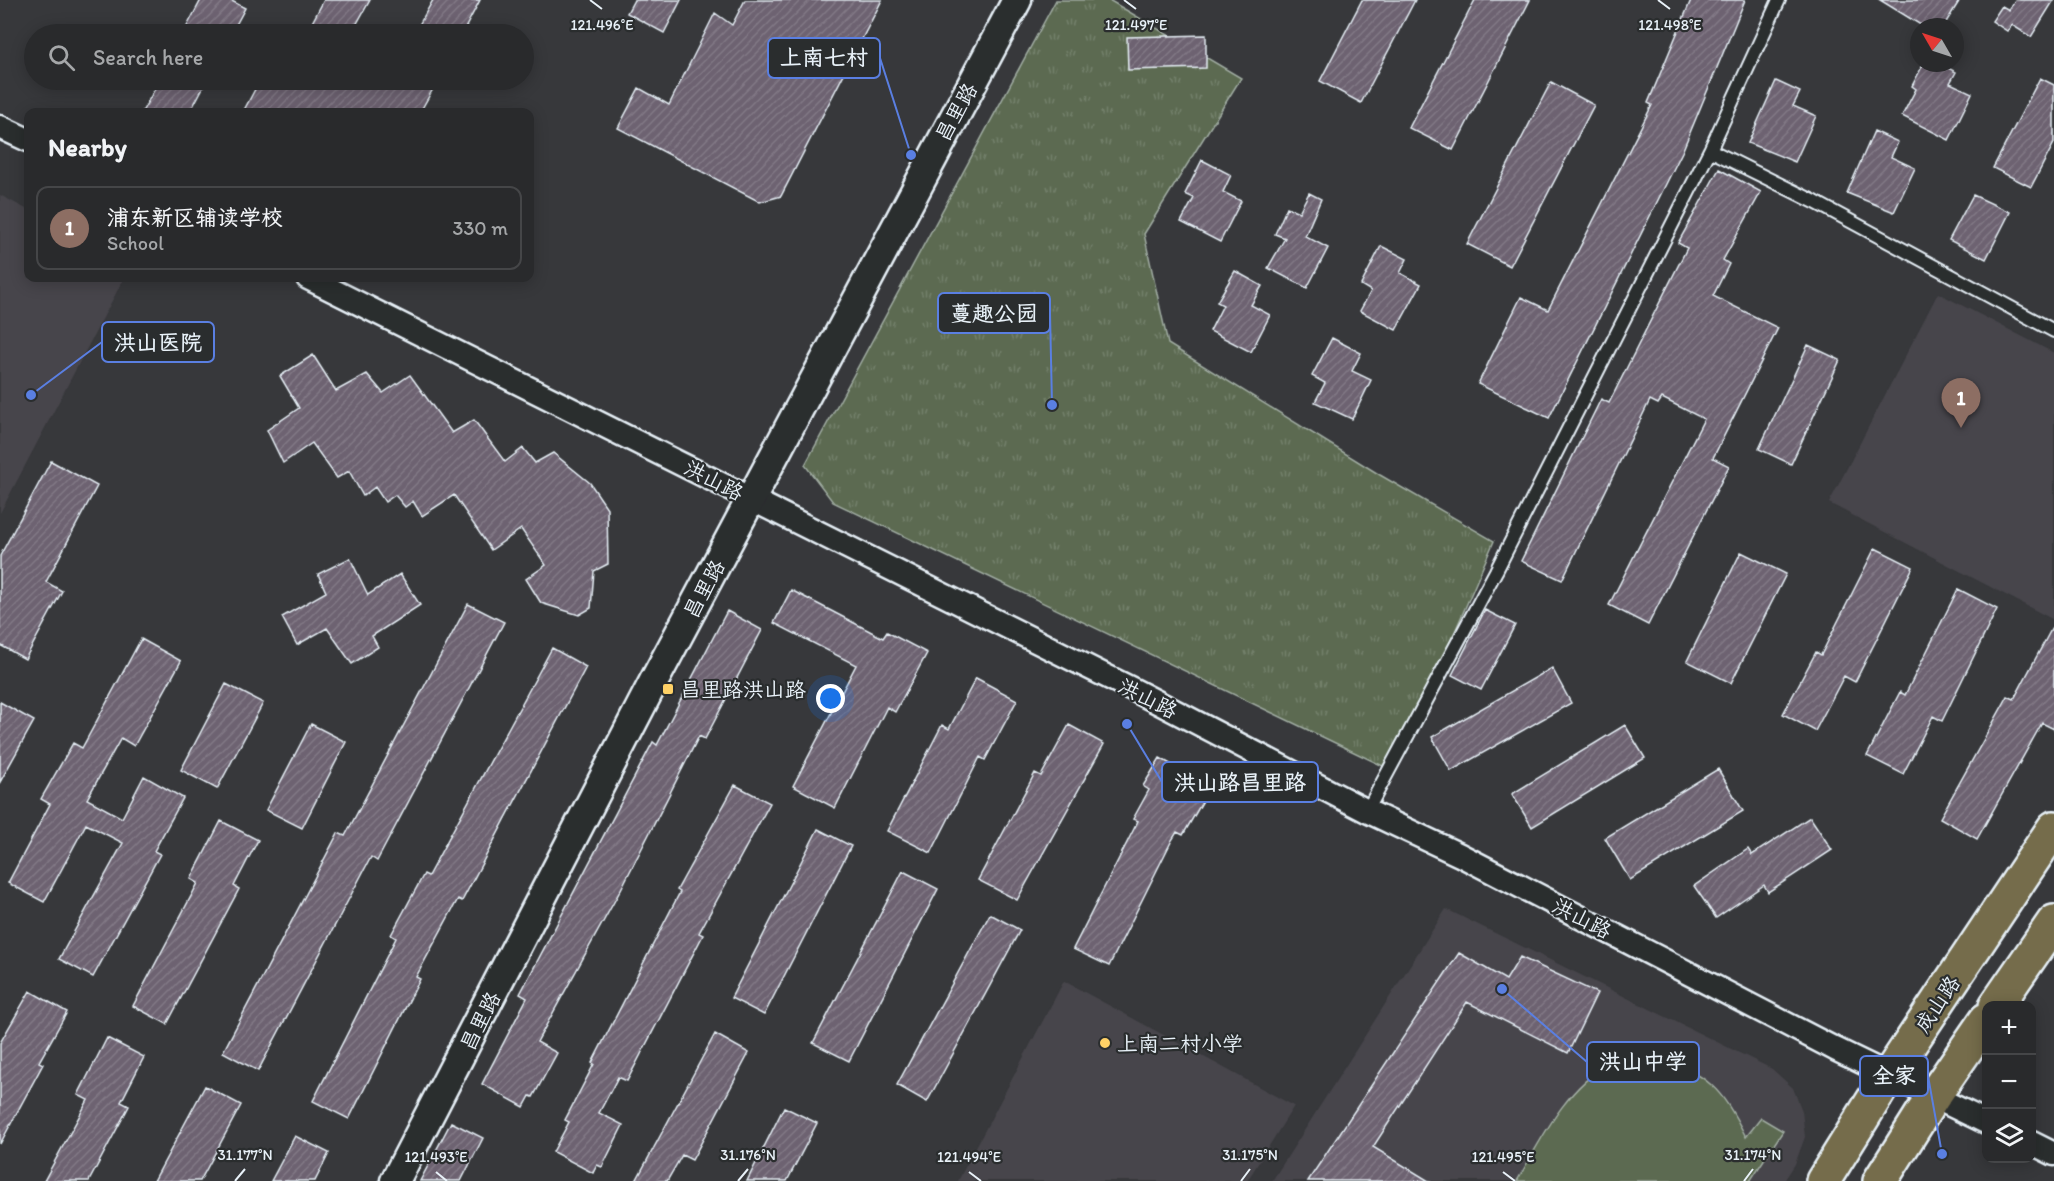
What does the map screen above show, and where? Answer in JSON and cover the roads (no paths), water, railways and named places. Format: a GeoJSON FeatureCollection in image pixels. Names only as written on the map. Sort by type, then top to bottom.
{"type":"FeatureCollection","features":[{"type":"Feature","properties":{"kind":"main road","name":"成山路"},"geometry":{"type":"LineString","coordinates":[[1823,1181],[1889,1075],[2054,828]]}},
{"type":"Feature","properties":{"kind":"main road"},"geometry":{"type":"LineString","coordinates":[[1999,1001],[2054,922]]}},
{"type":"Feature","properties":{"kind":"main road"},"geometry":{"type":"LineString","coordinates":[[1880,1181],[1933,1097],[1982,1026]]}},
{"type":"Feature","properties":{"kind":"street","name":"昌里路"},"geometry":{"type":"LineString","coordinates":[[395,1181],[654,681],[898,228],[927,165],[1017,0]]}},
{"type":"Feature","properties":{"kind":"street"},"geometry":{"type":"LineString","coordinates":[[0,126],[24,138]]}},
{"type":"Feature","properties":{"kind":"street","name":"洪山路"},"geometry":{"type":"LineString","coordinates":[[316,282],[1134,690],[1367,811],[1460,855],[1889,1075],[1982,1120]]}},
{"type":"Feature","properties":{"kind":"street"},"geometry":{"type":"LineString","coordinates":[[2036,1145],[2054,1154]]}},
{"type":"Feature","properties":{"kind":"lane"},"geometry":{"type":"LineString","coordinates":[[1367,811],[1496,572],[1710,150],[1779,0]]}},
{"type":"Feature","properties":{"kind":"lane"},"geometry":{"type":"LineString","coordinates":[[1710,150],[1815,202],[2054,331]]}},
{"type":"Feature","properties":{"kind":"place","name":"上南七村"},"geometry":{"type":"Point","coordinates":[911,155]}},
{"type":"Feature","properties":{"kind":"place","name":"洪山医院"},"geometry":{"type":"Point","coordinates":[31,395]}},
{"type":"Feature","properties":{"kind":"place","name":"蔓趣公园"},"geometry":{"type":"Point","coordinates":[1052,405]}},
{"type":"Feature","properties":{"kind":"place","name":"浦东新区辅读学校"},"geometry":{"type":"Point","coordinates":[1961,428]}},
{"type":"Feature","properties":{"kind":"place","name":"昌里路洪山路"},"geometry":{"type":"Point","coordinates":[668,689]}},
{"type":"Feature","properties":{"kind":"place","name":"洪山路昌里路"},"geometry":{"type":"Point","coordinates":[1127,724]}},
{"type":"Feature","properties":{"kind":"place","name":"洪山中学"},"geometry":{"type":"Point","coordinates":[1502,989]}},
{"type":"Feature","properties":{"kind":"place","name":"上南二村小学"},"geometry":{"type":"Point","coordinates":[1105,1043]}},
{"type":"Feature","properties":{"kind":"place","name":"全家"},"geometry":{"type":"Point","coordinates":[1942,1154]}}]}
